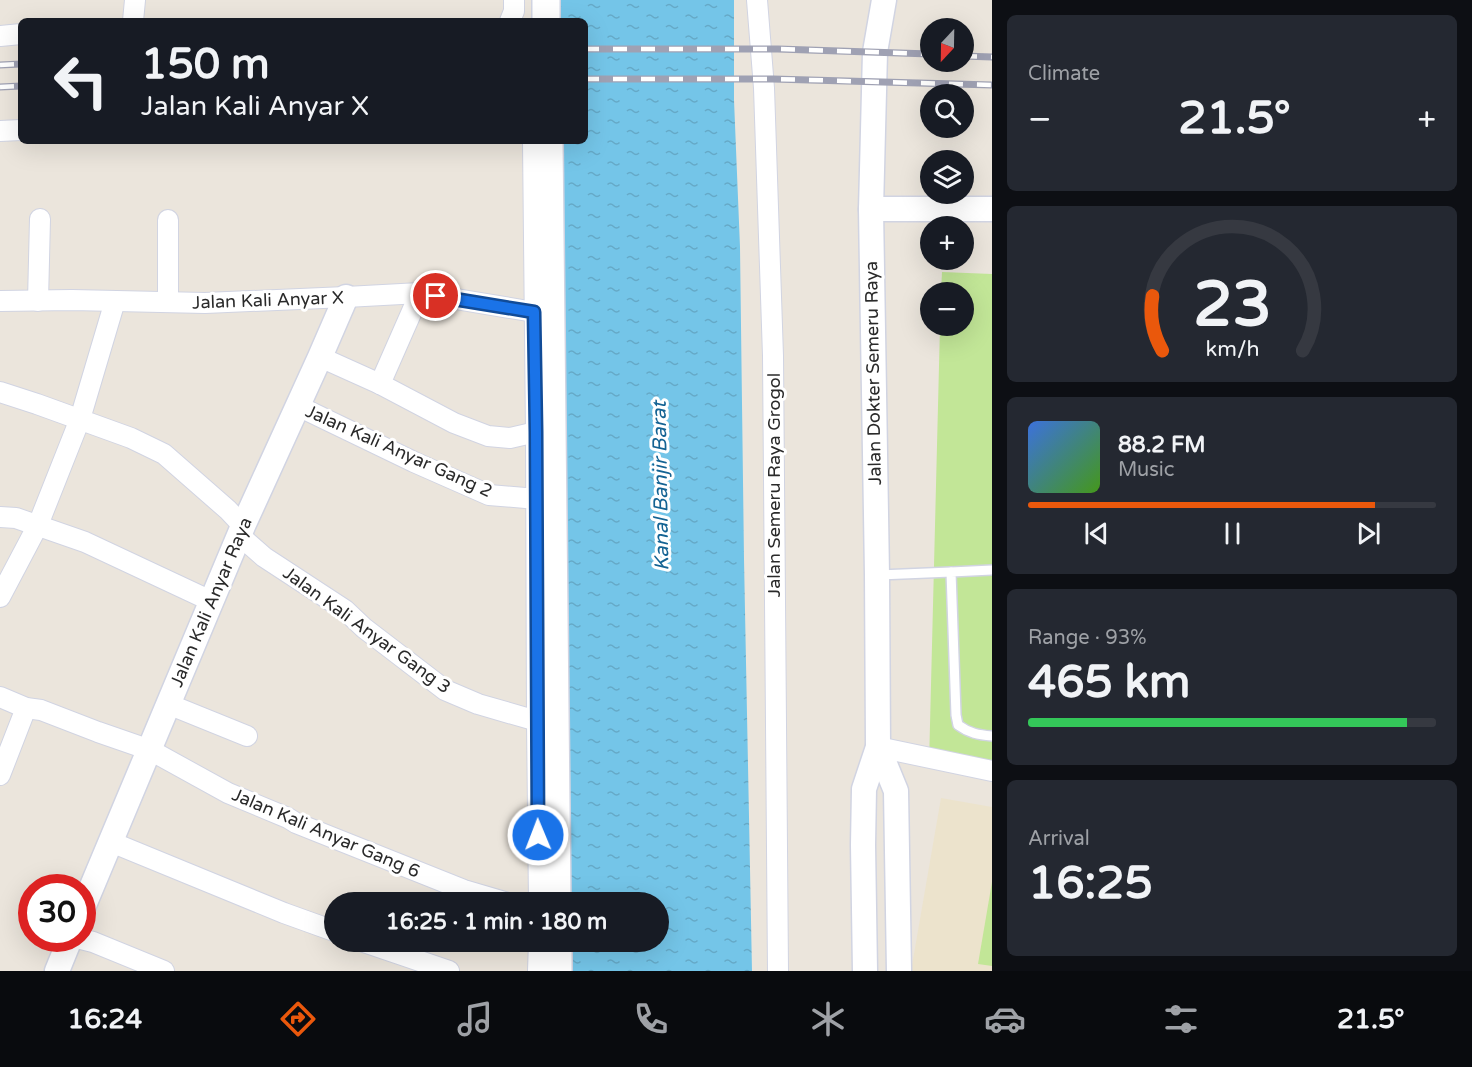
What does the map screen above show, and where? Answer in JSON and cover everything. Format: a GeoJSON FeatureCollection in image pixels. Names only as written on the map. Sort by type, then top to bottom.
{"type":"FeatureCollection","features":[{"type":"Feature","properties":{"kind":"main road"},"geometry":{"type":"LineString","coordinates":[[546,0],[546,18]]}},
{"type":"Feature","properties":{"kind":"main road"},"geometry":{"type":"LineString","coordinates":[[549,144],[557,892]]}},
{"type":"Feature","properties":{"kind":"main road"},"geometry":{"type":"LineString","coordinates":[[558,952],[558,971]]}},
{"type":"Feature","properties":{"kind":"street"},"geometry":{"type":"LineString","coordinates":[[133,18],[135,0]]}},
{"type":"Feature","properties":{"kind":"street"},"geometry":{"type":"LineString","coordinates":[[511,18],[514,0]]}},
{"type":"Feature","properties":{"kind":"street","name":"Jalan Semeru Raya Grogol"},"geometry":{"type":"LineString","coordinates":[[757,0],[764,88],[773,356],[778,971]]}},
{"type":"Feature","properties":{"kind":"street","name":"Jalan Dokter Semeru Raya"},"geometry":{"type":"LineString","coordinates":[[865,971],[864,789],[878,747],[871,209],[875,52],[884,0]]}},
{"type":"Feature","properties":{"kind":"street"},"geometry":{"type":"LineString","coordinates":[[0,36],[18,34]]}},
{"type":"Feature","properties":{"kind":"street"},"geometry":{"type":"LineString","coordinates":[[0,130],[18,130]]}},
{"type":"Feature","properties":{"kind":"street"},"geometry":{"type":"LineString","coordinates":[[533,144],[539,892]]}},
{"type":"Feature","properties":{"kind":"street"},"geometry":{"type":"LineString","coordinates":[[871,209],[992,209]]}},
{"type":"Feature","properties":{"kind":"street"},"geometry":{"type":"LineString","coordinates":[[38,301],[40,219]]}},
{"type":"Feature","properties":{"kind":"street"},"geometry":{"type":"LineString","coordinates":[[168,220],[168,302]]}},
{"type":"Feature","properties":{"kind":"street"},"geometry":{"type":"LineString","coordinates":[[380,384],[420,293]]}},
{"type":"Feature","properties":{"kind":"street","name":"Jalan Kali Anyar X"},"geometry":{"type":"LineString","coordinates":[[0,301],[205,303],[420,293],[534,312]]}},
{"type":"Feature","properties":{"kind":"street","name":"Jalan Kali Anyar Raya"},"geometry":{"type":"LineString","coordinates":[[96,877],[241,530],[346,297]]}},
{"type":"Feature","properties":{"kind":"street"},"geometry":{"type":"LineString","coordinates":[[0,597],[38,525],[80,419],[115,301]]}},
{"type":"Feature","properties":{"kind":"street"},"geometry":{"type":"LineString","coordinates":[[320,357],[380,384],[454,423],[488,436],[510,438],[536,432]]}},
{"type":"Feature","properties":{"kind":"street","name":"Jalan Kali Anyar Gang 3"},"geometry":{"type":"LineString","coordinates":[[0,392],[131,438],[164,454],[228,510],[241,530],[264,557],[345,610],[364,628],[445,690],[478,704],[537,721]]}},
{"type":"Feature","properties":{"kind":"street","name":"Jalan Kali Anyar Gang 2"},"geometry":{"type":"LineString","coordinates":[[298,406],[489,495],[537,500]]}},
{"type":"Feature","properties":{"kind":"street"},"geometry":{"type":"LineString","coordinates":[[0,517],[16,518],[85,542],[211,601]]}},
{"type":"Feature","properties":{"kind":"street","name":"Jalan Kali Anyar Gang 6"},"geometry":{"type":"LineString","coordinates":[[0,697],[150,750],[228,793],[296,823],[471,892]]}},
{"type":"Feature","properties":{"kind":"street"},"geometry":{"type":"LineString","coordinates":[[168,704],[247,736]]}},
{"type":"Feature","properties":{"kind":"street"},"geometry":{"type":"LineString","coordinates":[[0,775],[26,708]]}},
{"type":"Feature","properties":{"kind":"street"},"geometry":{"type":"LineString","coordinates":[[878,747],[992,771]]}},
{"type":"Feature","properties":{"kind":"street","name":"Jalan Dokter Semeru Raya"},"geometry":{"type":"LineString","coordinates":[[878,747],[896,791],[898,971]]}},
{"type":"Feature","properties":{"kind":"street"},"geometry":{"type":"LineString","coordinates":[[111,842],[324,927]]}},
{"type":"Feature","properties":{"kind":"street"},"geometry":{"type":"LineString","coordinates":[[96,943],[164,971]]}},
{"type":"Feature","properties":{"kind":"street"},"geometry":{"type":"LineString","coordinates":[[57,971],[65,952]]}},
{"type":"Feature","properties":{"kind":"street"},"geometry":{"type":"LineString","coordinates":[[393,952],[449,971]]}},
{"type":"Feature","properties":{"kind":"street"},"geometry":{"type":"LineString","coordinates":[[538,952],[538,971]]}},
{"type":"Feature","properties":{"kind":"lane"},"geometry":{"type":"LineString","coordinates":[[877,575],[992,570]]}},
{"type":"Feature","properties":{"kind":"lane"},"geometry":{"type":"LineString","coordinates":[[951,572],[958,725],[978,735],[992,736]]}},
{"type":"Feature","properties":{"kind":"shaded area"},"geometry":{"type":"Polygon","coordinates":[[[941,798],[992,807],[992,971],[911,971],[941,798]]]}},
{"type":"Feature","properties":{"kind":"green space"},"geometry":{"type":"Polygon","coordinates":[[[942,272],[992,274],[992,768],[929,765],[940,336],[974,336],[974,282],[942,282],[942,272]]]}},
{"type":"Feature","properties":{"kind":"green space"},"geometry":{"type":"Polygon","coordinates":[[[992,882],[992,966],[978,964],[992,882]]]}},
{"type":"Feature","properties":{"kind":"water","name":"Kanal Banjir Barat"},"geometry":{"type":"Polygon","coordinates":[[[554,0],[734,0],[734,100],[740,247],[752,971],[566,971],[566,952],[669,952],[669,892],[565,892],[554,144],[588,144],[588,18],[554,18],[554,0]]]}},
{"type":"Feature","properties":{"kind":"railway"},"geometry":{"type":"LineString","coordinates":[[588,49],[778,49],[920,54]]}},
{"type":"Feature","properties":{"kind":"railway"},"geometry":{"type":"LineString","coordinates":[[974,56],[992,57]]}},
{"type":"Feature","properties":{"kind":"railway"},"geometry":{"type":"LineString","coordinates":[[0,65],[18,64]]}},
{"type":"Feature","properties":{"kind":"railway"},"geometry":{"type":"LineString","coordinates":[[588,79],[773,79],[992,85]]}},
{"type":"Feature","properties":{"kind":"railway"},"geometry":{"type":"LineString","coordinates":[[0,87],[18,86]]}},
{"type":"Feature","properties":{"kind":"route"},"geometry":{"type":"LineString","coordinates":[[436,296],[534,312],[538,835]]}}]}
